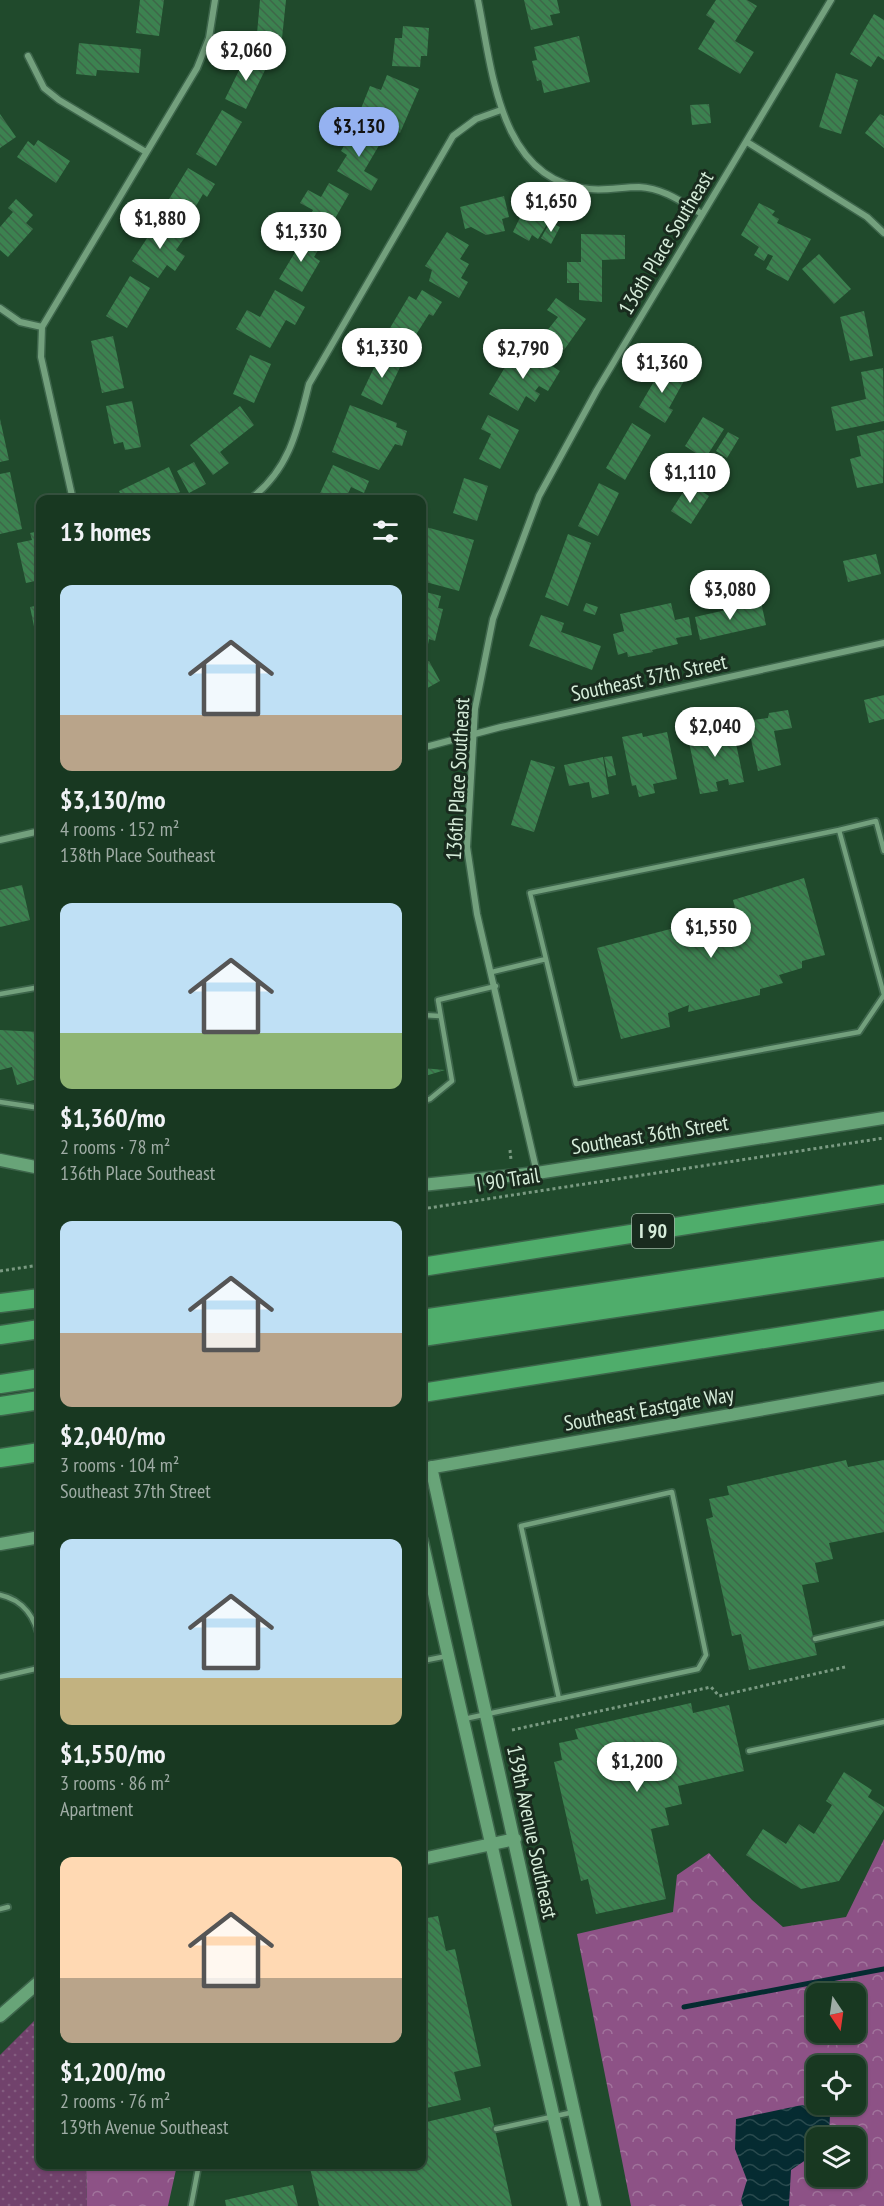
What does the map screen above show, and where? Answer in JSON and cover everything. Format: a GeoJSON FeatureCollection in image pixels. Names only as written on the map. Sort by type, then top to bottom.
{"type":"FeatureCollection","features":[{"type":"Feature","properties":{"kind":"highway","name":"I 90"},"geometry":{"type":"LineString","coordinates":[[426,1267],[884,1194]]}},
{"type":"Feature","properties":{"kind":"highway"},"geometry":{"type":"LineString","coordinates":[[426,1318],[884,1250]]}},
{"type":"Feature","properties":{"kind":"highway"},"geometry":{"type":"LineString","coordinates":[[426,1336],[884,1268]]}},
{"type":"Feature","properties":{"kind":"highway"},"geometry":{"type":"LineString","coordinates":[[0,1303],[36,1298]]}},
{"type":"Feature","properties":{"kind":"highway"},"geometry":{"type":"LineString","coordinates":[[426,1392],[884,1320]]}},
{"type":"Feature","properties":{"kind":"highway"},"geometry":{"type":"LineString","coordinates":[[0,1335],[36,1330]]}},
{"type":"Feature","properties":{"kind":"highway"},"geometry":{"type":"LineString","coordinates":[[0,1384],[36,1378]]}},
{"type":"Feature","properties":{"kind":"highway"},"geometry":{"type":"LineString","coordinates":[[0,1406],[36,1401]]}},
{"type":"Feature","properties":{"kind":"highway"},"geometry":{"type":"LineString","coordinates":[[0,1459],[36,1453]]}},
{"type":"Feature","properties":{"kind":"street"},"geometry":{"type":"LineString","coordinates":[[72,495],[41,357],[42,327],[197,68],[208,38],[215,0]]}},
{"type":"Feature","properties":{"kind":"street"},"geometry":{"type":"LineString","coordinates":[[478,0],[501,110],[526,155],[543,172],[574,188],[591,190],[651,188],[676,198],[702,214]]}},
{"type":"Feature","properties":{"kind":"street","name":"136th Place Southeast"},"geometry":{"type":"LineString","coordinates":[[537,1173],[472,886],[467,847],[475,709],[493,619],[539,496],[597,390],[831,0]]}},
{"type":"Feature","properties":{"kind":"street"},"geometry":{"type":"LineString","coordinates":[[28,56],[44,88],[59,100],[146,152]]}},
{"type":"Feature","properties":{"kind":"street"},"geometry":{"type":"LineString","coordinates":[[254,495],[278,471],[290,452],[299,430],[309,384],[453,136],[476,119],[501,110]]}},
{"type":"Feature","properties":{"kind":"street"},"geometry":{"type":"LineString","coordinates":[[747,142],[867,217],[884,233]]}},
{"type":"Feature","properties":{"kind":"street"},"geometry":{"type":"LineString","coordinates":[[0,308],[20,322],[42,327]]}},
{"type":"Feature","properties":{"kind":"street","name":"Southeast 37th Street"},"geometry":{"type":"LineString","coordinates":[[426,747],[473,734],[884,643]]}},
{"type":"Feature","properties":{"kind":"street"},"geometry":{"type":"LineString","coordinates":[[0,840],[36,832]]}},
{"type":"Feature","properties":{"kind":"street","name":"Southeast 36th Street"},"geometry":{"type":"LineString","coordinates":[[426,1185],[537,1173],[884,1118]]}},
{"type":"Feature","properties":{"kind":"street"},"geometry":{"type":"LineString","coordinates":[[0,1160],[36,1167]]}},
{"type":"Feature","properties":{"kind":"street","name":"Southeast Eastgate Way"},"geometry":{"type":"LineString","coordinates":[[426,1468],[884,1388]]}},
{"type":"Feature","properties":{"kind":"street","name":"139th Avenue Southeast"},"geometry":{"type":"LineString","coordinates":[[426,1468],[486,1714],[595,2206]]}},
{"type":"Feature","properties":{"kind":"street"},"geometry":{"type":"LineString","coordinates":[[0,1544],[36,1538]]}},
{"type":"Feature","properties":{"kind":"street","name":"139th Avenue Southeast"},"geometry":{"type":"LineString","coordinates":[[426,1558],[574,2206]]}},
{"type":"Feature","properties":{"kind":"street"},"geometry":{"type":"LineString","coordinates":[[426,1858],[514,1839]]}},
{"type":"Feature","properties":{"kind":"street"},"geometry":{"type":"LineString","coordinates":[[0,2016],[36,1984]]}},
{"type":"Feature","properties":{"kind":"lane"},"geometry":{"type":"LineString","coordinates":[[839,830],[884,995],[859,1032],[576,1084],[530,893],[876,821],[884,851]]}},
{"type":"Feature","properties":{"kind":"lane"},"geometry":{"type":"LineString","coordinates":[[492,972],[546,959]]}},
{"type":"Feature","properties":{"kind":"lane"},"geometry":{"type":"LineString","coordinates":[[426,1100],[430,1100],[452,1081],[438,1000],[496,986]]}},
{"type":"Feature","properties":{"kind":"lane"},"geometry":{"type":"LineString","coordinates":[[0,994],[36,988]]}},
{"type":"Feature","properties":{"kind":"lane"},"geometry":{"type":"LineString","coordinates":[[426,1015],[440,1016]]}},
{"type":"Feature","properties":{"kind":"lane"},"geometry":{"type":"LineString","coordinates":[[0,1102],[36,1107]]}},
{"type":"Feature","properties":{"kind":"lane"},"geometry":{"type":"LineString","coordinates":[[464,1719],[559,1699],[698,1669],[706,1655],[672,1492],[521,1526],[559,1699]]}},
{"type":"Feature","properties":{"kind":"lane"},"geometry":{"type":"LineString","coordinates":[[0,1595],[24,1607],[30,1615],[36,1631]]}},
{"type":"Feature","properties":{"kind":"lane"},"geometry":{"type":"LineString","coordinates":[[815,1639],[884,1623]]}},
{"type":"Feature","properties":{"kind":"lane"},"geometry":{"type":"LineString","coordinates":[[426,1660],[449,1655]]}},
{"type":"Feature","properties":{"kind":"lane"},"geometry":{"type":"LineString","coordinates":[[0,1677],[36,1668]]}},
{"type":"Feature","properties":{"kind":"lane"},"geometry":{"type":"LineString","coordinates":[[749,1751],[884,1722]]}},
{"type":"Feature","properties":{"kind":"lane"},"geometry":{"type":"LineString","coordinates":[[0,1909],[8,1908]]}},
{"type":"Feature","properties":{"kind":"lane"},"geometry":{"type":"LineString","coordinates":[[496,2129],[574,2112]]}},
{"type":"Feature","properties":{"kind":"lane"},"geometry":{"type":"LineString","coordinates":[[191,2206],[198,2169]]}},
{"type":"Feature","properties":{"kind":"path","name":"I 90 Trail"},"geometry":{"type":"LineString","coordinates":[[426,1208],[884,1138]]}},
{"type":"Feature","properties":{"kind":"path"},"geometry":{"type":"LineString","coordinates":[[0,1271],[36,1266]]}},
{"type":"Feature","properties":{"kind":"path"},"geometry":{"type":"LineString","coordinates":[[512,1730],[711,1687],[719,1696],[845,1668]]}},
{"type":"Feature","properties":{"kind":"shaded area"},"geometry":{"type":"Polygon","coordinates":[[[36,2019],[36,2169],[86,2169],[87,2206],[0,2206],[0,2055],[36,2019]]]}},
{"type":"Feature","properties":{"kind":"green space"},"geometry":{"type":"Polygon","coordinates":[[[884,1839],[884,2206],[631,2206],[577,1934],[673,1912],[677,1875],[709,1853],[752,1900],[783,1927],[846,1917],[884,1839]]]}},
{"type":"Feature","properties":{"kind":"green space"},"geometry":{"type":"Polygon","coordinates":[[[86,2169],[176,2169],[168,2206],[87,2206],[86,2169]]]}},
{"type":"Feature","properties":{"kind":"water"},"geometry":{"type":"Polygon","coordinates":[[[802,2105],[806,2106],[806,2115],[830,2115],[829,2127],[806,2127],[806,2160],[791,2170],[789,2206],[743,2206],[741,2200],[747,2180],[735,2149],[736,2119],[802,2105]]]}},
{"type":"Feature","properties":{"kind":"building"},"geometry":{"type":"Polygon","coordinates":[[[140,0],[164,0],[159,36],[136,33],[140,0]]]}},
{"type":"Feature","properties":{"kind":"building"},"geometry":{"type":"Polygon","coordinates":[[[260,0],[286,0],[281,48],[256,45],[260,0]]]}},
{"type":"Feature","properties":{"kind":"building"},"geometry":{"type":"Polygon","coordinates":[[[524,0],[557,0],[560,13],[550,15],[553,25],[531,30],[524,0]]]}},
{"type":"Feature","properties":{"kind":"building"},"geometry":{"type":"Polygon","coordinates":[[[716,0],[747,0],[757,6],[735,41],[754,52],[740,74],[698,49],[715,21],[706,15],[716,0]]]}},
{"type":"Feature","properties":{"kind":"building"},"geometry":{"type":"Polygon","coordinates":[[[874,14],[884,20],[884,60],[878,56],[871,67],[850,54],[874,14]]]}},
{"type":"Feature","properties":{"kind":"building"},"geometry":{"type":"Polygon","coordinates":[[[403,26],[429,28],[427,56],[421,56],[420,67],[392,66],[395,38],[402,38],[403,26]]]}},
{"type":"Feature","properties":{"kind":"building"},"geometry":{"type":"Polygon","coordinates":[[[579,36],[590,82],[544,93],[541,80],[537,81],[532,61],[537,60],[534,47],[579,36]]]}},
{"type":"Feature","properties":{"kind":"building"},"geometry":{"type":"Polygon","coordinates":[[[79,43],[141,49],[139,73],[97,70],[96,76],[76,74],[79,43]]]}},
{"type":"Feature","properties":{"kind":"building"},"geometry":{"type":"Polygon","coordinates":[[[246,56],[267,66],[246,109],[225,99],[246,56]]]}},
{"type":"Feature","properties":{"kind":"building"},"geometry":{"type":"Polygon","coordinates":[[[836,73],[858,80],[841,134],[819,127],[836,73]]]}},
{"type":"Feature","properties":{"kind":"building"},"geometry":{"type":"Polygon","coordinates":[[[387,75],[419,89],[400,133],[358,116],[370,86],[381,90],[387,75]]]}},
{"type":"Feature","properties":{"kind":"building"},"geometry":{"type":"Polygon","coordinates":[[[709,104],[711,123],[692,125],[690,105],[709,104]]]}},
{"type":"Feature","properties":{"kind":"building"},"geometry":{"type":"Polygon","coordinates":[[[222,110],[242,122],[216,166],[196,154],[222,110]]]}},
{"type":"Feature","properties":{"kind":"building"},"geometry":{"type":"Polygon","coordinates":[[[0,114],[16,137],[0,148],[0,114]]]}},
{"type":"Feature","properties":{"kind":"building"},"geometry":{"type":"Polygon","coordinates":[[[880,114],[884,116],[884,148],[865,133],[880,114]]]}},
{"type":"Feature","properties":{"kind":"building"},"geometry":{"type":"Polygon","coordinates":[[[355,127],[381,142],[364,171],[378,179],[371,191],[337,171],[347,155],[341,151],[355,127]]]}},
{"type":"Feature","properties":{"kind":"building"},"geometry":{"type":"Polygon","coordinates":[[[38,140],[70,161],[56,183],[17,157],[28,141],[34,146],[38,140]]]}},
{"type":"Feature","properties":{"kind":"building"},"geometry":{"type":"Polygon","coordinates":[[[188,168],[215,184],[207,197],[203,194],[186,223],[163,209],[188,168]]]}},
{"type":"Feature","properties":{"kind":"building"},"geometry":{"type":"Polygon","coordinates":[[[329,183],[349,194],[325,236],[305,225],[313,210],[300,203],[308,190],[321,197],[329,183]]]}},
{"type":"Feature","properties":{"kind":"building"},"geometry":{"type":"Polygon","coordinates":[[[504,196],[509,217],[502,219],[505,231],[486,235],[471,227],[465,229],[460,207],[504,196]]]}},
{"type":"Feature","properties":{"kind":"building"},"geometry":{"type":"Polygon","coordinates":[[[16,199],[33,215],[26,223],[33,229],[8,257],[0,250],[0,227],[13,212],[8,208],[16,199]]]}},
{"type":"Feature","properties":{"kind":"building"},"geometry":{"type":"Polygon","coordinates":[[[759,203],[775,211],[772,215],[779,219],[777,223],[811,239],[788,281],[766,269],[773,256],[768,254],[764,261],[754,255],[759,247],[741,235],[759,203]]]}},
{"type":"Feature","properties":{"kind":"building"},"geometry":{"type":"Polygon","coordinates":[[[525,207],[549,221],[538,239],[532,235],[529,241],[513,232],[525,207]]]}},
{"type":"Feature","properties":{"kind":"building"},"geometry":{"type":"Polygon","coordinates":[[[159,220],[185,237],[176,250],[185,256],[175,271],[167,265],[158,278],[132,261],[159,220]]]}},
{"type":"Feature","properties":{"kind":"building"},"geometry":{"type":"Polygon","coordinates":[[[550,222],[560,227],[551,244],[541,238],[550,222]]]}},
{"type":"Feature","properties":{"kind":"building"},"geometry":{"type":"Polygon","coordinates":[[[295,232],[320,247],[314,257],[320,261],[302,292],[279,279],[297,249],[288,244],[295,232]]]}},
{"type":"Feature","properties":{"kind":"building"},"geometry":{"type":"Polygon","coordinates":[[[447,232],[469,245],[460,259],[469,264],[461,278],[468,282],[459,298],[429,281],[432,270],[425,266],[447,232]]]}},
{"type":"Feature","properties":{"kind":"building"},"geometry":{"type":"Polygon","coordinates":[[[581,234],[625,235],[625,259],[602,260],[602,302],[579,300],[579,283],[567,283],[567,262],[581,262],[581,234]]]}},
{"type":"Feature","properties":{"kind":"building"},"geometry":{"type":"Polygon","coordinates":[[[819,254],[851,289],[834,304],[802,269],[819,254]]]}},
{"type":"Feature","properties":{"kind":"building"},"geometry":{"type":"Polygon","coordinates":[[[130,276],[150,288],[127,328],[106,316],[130,276]]]}},
{"type":"Feature","properties":{"kind":"building"},"geometry":{"type":"Polygon","coordinates":[[[275,290],[305,307],[295,325],[286,320],[270,348],[236,329],[247,310],[260,317],[275,290]]]}},
{"type":"Feature","properties":{"kind":"building"},"geometry":{"type":"Polygon","coordinates":[[[422,290],[442,302],[433,316],[429,314],[412,341],[390,328],[409,296],[416,300],[422,290]]]}},
{"type":"Feature","properties":{"kind":"building"},"geometry":{"type":"Polygon","coordinates":[[[556,298],[586,319],[564,350],[557,345],[548,357],[534,347],[558,317],[547,310],[556,298]]]}},
{"type":"Feature","properties":{"kind":"building"},"geometry":{"type":"Polygon","coordinates":[[[864,311],[873,356],[850,361],[840,317],[864,311]]]}},
{"type":"Feature","properties":{"kind":"building"},"geometry":{"type":"Polygon","coordinates":[[[113,336],[124,388],[102,393],[91,341],[113,336]]]}},
{"type":"Feature","properties":{"kind":"building"},"geometry":{"type":"Polygon","coordinates":[[[524,349],[560,371],[548,391],[539,386],[535,391],[540,394],[535,402],[526,396],[518,411],[489,394],[511,357],[517,360],[524,349]]]}},
{"type":"Feature","properties":{"kind":"building"},"geometry":{"type":"Polygon","coordinates":[[[381,353],[402,363],[382,405],[361,395],[381,353]]]}},
{"type":"Feature","properties":{"kind":"building"},"geometry":{"type":"Polygon","coordinates":[[[250,355],[271,364],[254,403],[233,394],[250,355]]]}},
{"type":"Feature","properties":{"kind":"building"},"geometry":{"type":"Polygon","coordinates":[[[663,366],[685,379],[669,408],[673,410],[665,423],[639,407],[663,366]]]}},
{"type":"Feature","properties":{"kind":"building"},"geometry":{"type":"Polygon","coordinates":[[[883,368],[884,421],[836,431],[831,407],[866,399],[861,372],[883,368]]]}},
{"type":"Feature","properties":{"kind":"building"},"geometry":{"type":"Polygon","coordinates":[[[132,401],[141,447],[125,450],[123,442],[114,444],[106,406],[132,401]]]}},
{"type":"Feature","properties":{"kind":"building"},"geometry":{"type":"Polygon","coordinates":[[[350,405],[397,423],[396,427],[407,431],[402,446],[395,444],[379,470],[332,452],[350,405]]]}},
{"type":"Feature","properties":{"kind":"building"},"geometry":{"type":"Polygon","coordinates":[[[240,406],[254,425],[220,452],[229,463],[213,475],[190,445],[240,406]]]}},
{"type":"Feature","properties":{"kind":"building"},"geometry":{"type":"Polygon","coordinates":[[[488,415],[519,430],[500,469],[479,459],[491,434],[481,429],[488,415]]]}},
{"type":"Feature","properties":{"kind":"building"},"geometry":{"type":"Polygon","coordinates":[[[703,417],[724,429],[705,459],[685,446],[703,417]]]}},
{"type":"Feature","properties":{"kind":"building"},"geometry":{"type":"Polygon","coordinates":[[[0,419],[9,460],[0,462],[0,419]]]}},
{"type":"Feature","properties":{"kind":"building"},"geometry":{"type":"Polygon","coordinates":[[[632,423],[651,435],[625,480],[606,468],[632,423]]]}},
{"type":"Feature","properties":{"kind":"building"},"geometry":{"type":"Polygon","coordinates":[[[884,430],[883,483],[857,488],[850,459],[861,456],[857,436],[884,430]]]}},
{"type":"Feature","properties":{"kind":"building"},"geometry":{"type":"Polygon","coordinates":[[[728,432],[739,438],[727,458],[716,451],[728,432]]]}},
{"type":"Feature","properties":{"kind":"building"},"geometry":{"type":"Polygon","coordinates":[[[194,462],[206,484],[189,493],[177,471],[194,462]]]}},
{"type":"Feature","properties":{"kind":"building"},"geometry":{"type":"Polygon","coordinates":[[[333,465],[369,481],[364,493],[351,487],[347,495],[319,495],[333,465]]]}},
{"type":"Feature","properties":{"kind":"building"},"geometry":{"type":"Polygon","coordinates":[[[169,467],[180,492],[174,495],[121,495],[119,491],[169,467]]]}},
{"type":"Feature","properties":{"kind":"building"},"geometry":{"type":"Polygon","coordinates":[[[10,472],[22,529],[0,534],[0,474],[10,472]]]}},
{"type":"Feature","properties":{"kind":"building"},"geometry":{"type":"Polygon","coordinates":[[[464,478],[488,486],[477,521],[453,513],[464,478]]]}},
{"type":"Feature","properties":{"kind":"building"},"geometry":{"type":"Polygon","coordinates":[[[599,483],[619,493],[598,536],[578,526],[599,483]]]}},
{"type":"Feature","properties":{"kind":"building"},"geometry":{"type":"Polygon","coordinates":[[[689,483],[709,496],[691,524],[671,511],[689,483]]]}},
{"type":"Feature","properties":{"kind":"building"},"geometry":{"type":"Polygon","coordinates":[[[426,527],[474,540],[459,591],[426,582],[426,527]]]}},
{"type":"Feature","properties":{"kind":"building"},"geometry":{"type":"Polygon","coordinates":[[[36,532],[36,581],[26,583],[17,543],[32,540],[30,533],[36,532]]]}},
{"type":"Feature","properties":{"kind":"building"},"geometry":{"type":"Polygon","coordinates":[[[568,534],[591,543],[568,606],[545,597],[568,534]]]}},
{"type":"Feature","properties":{"kind":"building"},"geometry":{"type":"Polygon","coordinates":[[[876,554],[881,574],[848,582],[843,561],[876,554]]]}},
{"type":"Feature","properties":{"kind":"building"},"geometry":{"type":"Polygon","coordinates":[[[426,592],[441,596],[438,608],[443,609],[435,641],[429,639],[427,650],[426,592]]]}},
{"type":"Feature","properties":{"kind":"building"},"geometry":{"type":"Polygon","coordinates":[[[761,602],[766,625],[700,640],[695,617],[761,602]]]}},
{"type":"Feature","properties":{"kind":"building"},"geometry":{"type":"Polygon","coordinates":[[[586,603],[598,607],[595,615],[583,611],[586,603]]]}},
{"type":"Feature","properties":{"kind":"building"},"geometry":{"type":"Polygon","coordinates":[[[671,603],[675,620],[689,617],[692,635],[676,638],[678,644],[652,650],[653,652],[628,657],[627,652],[618,655],[613,634],[624,631],[620,614],[671,603]]]}},
{"type":"Feature","properties":{"kind":"building"},"geometry":{"type":"Polygon","coordinates":[[[36,606],[36,636],[30,607],[36,606]]]}},
{"type":"Feature","properties":{"kind":"building"},"geometry":{"type":"Polygon","coordinates":[[[541,615],[564,623],[561,632],[601,646],[592,670],[529,646],[541,615]]]}},
{"type":"Feature","properties":{"kind":"building"},"geometry":{"type":"Polygon","coordinates":[[[429,661],[440,681],[426,689],[426,663],[429,661]]]}},
{"type":"Feature","properties":{"kind":"building"},"geometry":{"type":"Polygon","coordinates":[[[884,695],[884,719],[869,723],[864,700],[884,695]]]}},
{"type":"Feature","properties":{"kind":"building"},"geometry":{"type":"Polygon","coordinates":[[[788,710],[792,728],[774,731],[781,765],[758,771],[747,721],[768,718],[769,713],[788,710]]]}},
{"type":"Feature","properties":{"kind":"building"},"geometry":{"type":"Polygon","coordinates":[[[732,724],[744,782],[729,785],[728,779],[716,782],[718,791],[700,794],[687,733],[732,724]]]}},
{"type":"Feature","properties":{"kind":"building"},"geometry":{"type":"Polygon","coordinates":[[[667,732],[677,779],[653,784],[655,793],[639,797],[636,785],[632,786],[622,737],[642,733],[643,737],[667,732]]]}},
{"type":"Feature","properties":{"kind":"building"},"geometry":{"type":"Polygon","coordinates":[[[612,756],[616,775],[608,777],[604,757],[612,756]]]}},
{"type":"Feature","properties":{"kind":"building"},"geometry":{"type":"Polygon","coordinates":[[[603,757],[609,794],[592,798],[589,782],[569,786],[564,765],[603,757]]]}},
{"type":"Feature","properties":{"kind":"building"},"geometry":{"type":"Polygon","coordinates":[[[531,760],[555,767],[534,832],[511,825],[531,760]]]}},
{"type":"Feature","properties":{"kind":"building"},"geometry":{"type":"Polygon","coordinates":[[[804,878],[825,955],[802,961],[802,968],[779,975],[783,983],[760,989],[760,995],[688,1012],[689,1005],[668,1013],[670,1027],[621,1039],[597,948],[736,912],[733,900],[804,878]]]}},
{"type":"Feature","properties":{"kind":"building"},"geometry":{"type":"Polygon","coordinates":[[[22,885],[30,920],[0,927],[0,890],[22,885]]]}},
{"type":"Feature","properties":{"kind":"building"},"geometry":{"type":"Polygon","coordinates":[[[0,1030],[36,1032],[36,1079],[17,1085],[12,1067],[0,1070],[0,1030]]]}},
{"type":"Feature","properties":{"kind":"building"},"geometry":{"type":"Polygon","coordinates":[[[426,1068],[445,1070],[426,1076],[426,1068]]]}},
{"type":"Feature","properties":{"kind":"building"},"geometry":{"type":"Polygon","coordinates":[[[846,1460],[848,1467],[884,1460],[884,1532],[829,1543],[833,1559],[815,1563],[819,1582],[802,1585],[817,1655],[749,1670],[741,1634],[732,1636],[706,1519],[713,1517],[709,1499],[729,1495],[727,1486],[846,1460]]]}},
{"type":"Feature","properties":{"kind":"building"},"geometry":{"type":"Polygon","coordinates":[[[691,1703],[693,1713],[729,1705],[744,1771],[678,1786],[682,1804],[665,1808],[669,1825],[651,1829],[666,1899],[596,1914],[588,1879],[581,1881],[554,1762],[562,1760],[559,1743],[578,1739],[575,1729],[691,1703]]]}},
{"type":"Feature","properties":{"kind":"building"},"geometry":{"type":"Polygon","coordinates":[[[844,1772],[872,1790],[868,1797],[884,1807],[884,1810],[839,1881],[801,1889],[746,1855],[763,1829],[786,1844],[799,1824],[814,1834],[832,1805],[826,1801],[844,1772]]]}},
{"type":"Feature","properties":{"kind":"building"},"geometry":{"type":"Polygon","coordinates":[[[438,1916],[446,1951],[455,1949],[481,2066],[454,2072],[461,2100],[426,2108],[426,1918],[438,1916]]]}},
{"type":"Feature","properties":{"kind":"building"},"geometry":{"type":"Polygon","coordinates":[[[490,2107],[512,2206],[319,2206],[310,2169],[426,2169],[426,2122],[490,2107]]]}},
{"type":"Feature","properties":{"kind":"building"},"geometry":{"type":"Polygon","coordinates":[[[293,2185],[298,2206],[226,2206],[225,2200],[293,2185]]]}},
{"type":"Feature","properties":{"kind":"waterway"},"geometry":{"type":"LineString","coordinates":[[684,2007],[884,1969]]}}]}
